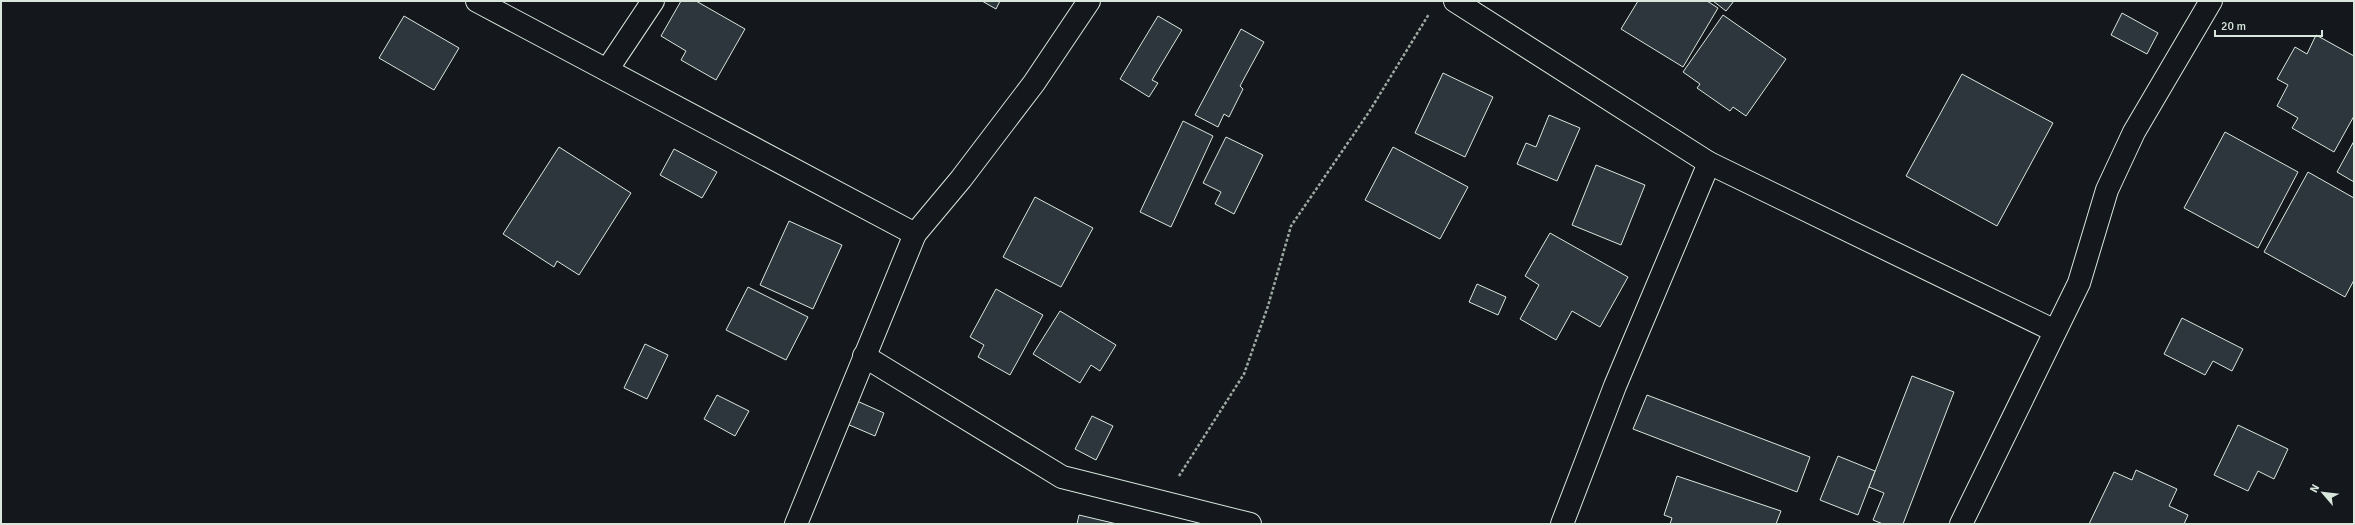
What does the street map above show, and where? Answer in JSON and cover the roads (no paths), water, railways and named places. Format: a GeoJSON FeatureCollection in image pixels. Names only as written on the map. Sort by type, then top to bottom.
{"type":"FeatureCollection","features":[{"type":"Feature","properties":{"kind":"street"},"geometry":{"type":"LineString","coordinates":[[477,1],[915,234]]}},
{"type":"Feature","properties":{"kind":"street"},"geometry":{"type":"LineString","coordinates":[[607,70],[653,1]]}},
{"type":"Feature","properties":{"kind":"street"},"geometry":{"type":"LineString","coordinates":[[796,524],[915,234],[961,179],[1034,83],[1089,1]]}},
{"type":"Feature","properties":{"kind":"street"},"geometry":{"type":"LineString","coordinates":[[1455,1],[1709,163],[2055,332]]}},
{"type":"Feature","properties":{"kind":"street"},"geometry":{"type":"LineString","coordinates":[[1961,524],[2079,283],[2107,190],[2134,132],[2211,1]]}},
{"type":"Feature","properties":{"kind":"street"},"geometry":{"type":"LineString","coordinates":[[1562,524],[1615,386],[1709,163]]}},
{"type":"Feature","properties":{"kind":"street"},"geometry":{"type":"LineString","coordinates":[[864,356],[1062,477],[1250,524]]}}]}
